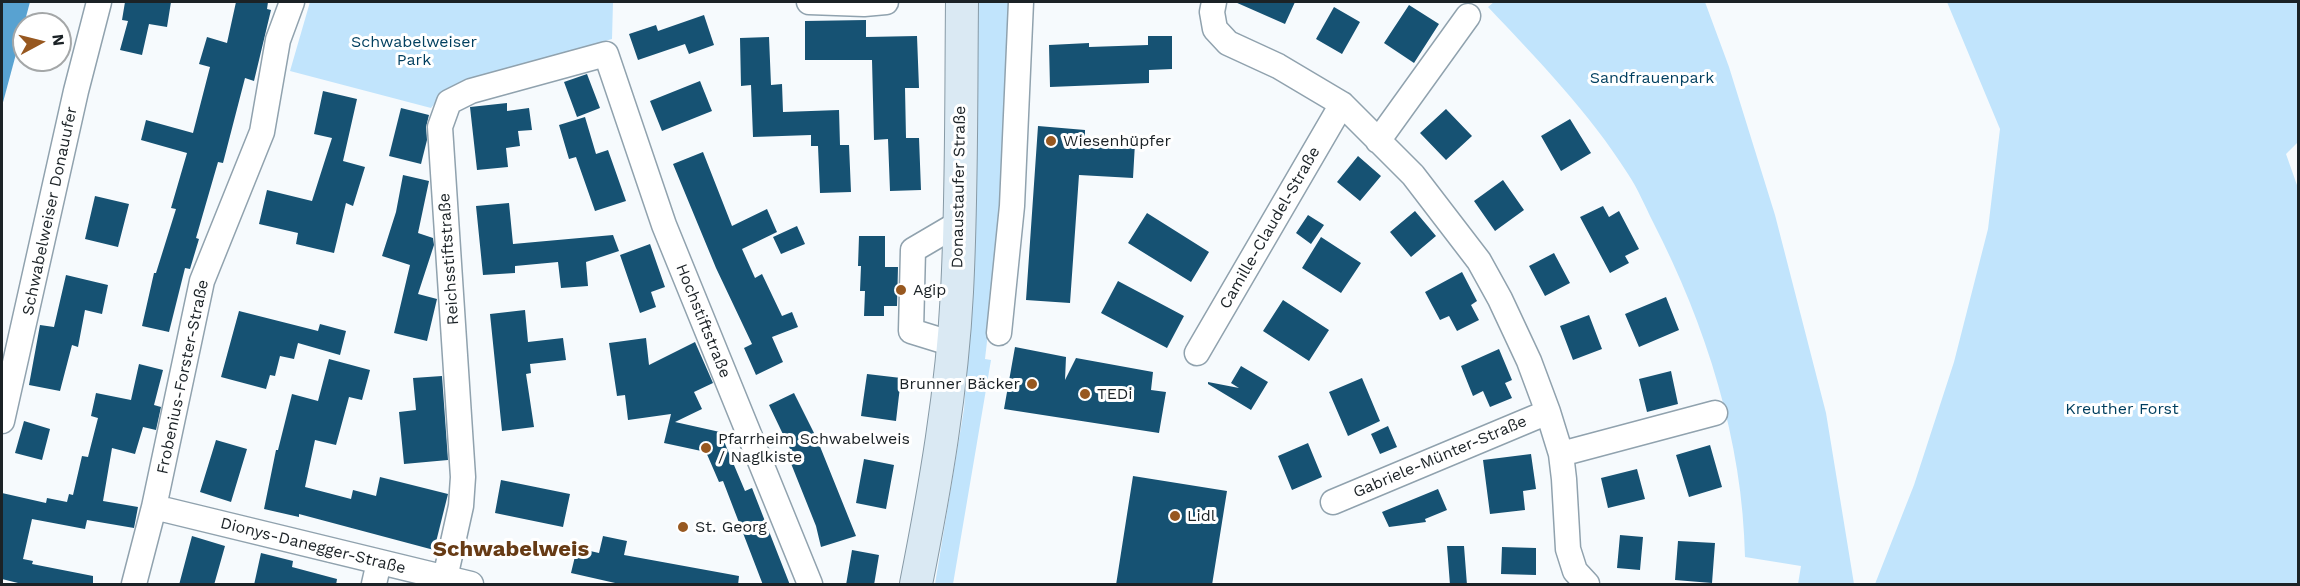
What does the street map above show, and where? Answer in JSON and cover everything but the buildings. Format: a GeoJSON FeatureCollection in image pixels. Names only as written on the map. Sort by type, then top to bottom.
{"type":"FeatureCollection","features":[{"type":"Feature","properties":{"kind":"main road","name":"Donaustaufer Straße"},"geometry":{"type":"LineString","coordinates":[[916,585],[945,422],[953,344],[959,223],[962,2]]}},
{"type":"Feature","properties":{"kind":"street","name":"Schwabelweiser Donauufer"},"geometry":{"type":"LineString","coordinates":[[2,422],[76,91],[99,2]]}},
{"type":"Feature","properties":{"kind":"street","name":"Frobenius-Forster-Straße"},"geometry":{"type":"LineString","coordinates":[[135,585],[202,281],[262,132],[278,40],[292,2]]}},
{"type":"Feature","properties":{"kind":"street"},"geometry":{"type":"LineString","coordinates":[[810,2],[864,4],[886,2]]}},
{"type":"Feature","properties":{"kind":"street"},"geometry":{"type":"LineString","coordinates":[[999,333],[1012,195],[1021,2]]}},
{"type":"Feature","properties":{"kind":"street"},"geometry":{"type":"LineString","coordinates":[[1214,2],[1212,12],[1215,29],[1228,43],[1278,66],[1342,104],[1413,175],[1479,261],[1529,361],[1548,412],[1561,454],[1568,549],[1575,571],[1587,585]]}},
{"type":"Feature","properties":{"kind":"street"},"geometry":{"type":"LineString","coordinates":[[1378,141],[1468,16]]}},
{"type":"Feature","properties":{"kind":"street","name":"Reichsstiftstraße"},"geometry":{"type":"LineString","coordinates":[[445,578],[461,506],[464,477],[440,127],[449,102],[471,91],[606,54]]}},
{"type":"Feature","properties":{"kind":"street","name":"Hochstiftstraße"},"geometry":{"type":"LineString","coordinates":[[606,54],[664,225],[810,585]]}},
{"type":"Feature","properties":{"kind":"street","name":"Camille-Claudel-Straße"},"geometry":{"type":"LineString","coordinates":[[1197,353],[1342,104]]}},
{"type":"Feature","properties":{"kind":"street"},"geometry":{"type":"LineString","coordinates":[[953,344],[911,331],[913,250],[959,223]]}},
{"type":"Feature","properties":{"kind":"street","name":"Gabriele-Münter-Straße"},"geometry":{"type":"LineString","coordinates":[[1332,502],[1548,412]]}},
{"type":"Feature","properties":{"kind":"street"},"geometry":{"type":"LineString","coordinates":[[1561,454],[1715,413]]}},
{"type":"Feature","properties":{"kind":"street","name":"Dionys-Danegger-Straße"},"geometry":{"type":"LineString","coordinates":[[154,507],[377,573],[445,578],[471,585]]}},
{"type":"Feature","properties":{"kind":"green space","name":"Schwabelweiser Park"},"geometry":{"type":"Polygon","coordinates":[[[310,2],[613,2],[612,39],[472,78],[450,90],[431,108],[290,71],[310,2]]]}},
{"type":"Feature","properties":{"kind":"green space"},"geometry":{"type":"Polygon","coordinates":[[[977,2],[1009,2],[1004,136],[985,359],[991,360],[953,584],[935,584],[964,409],[970,328],[977,2]]]}},
{"type":"Feature","properties":{"kind":"green space","name":"Sandfrauenpark"},"geometry":{"type":"Polygon","coordinates":[[[1494,2],[1705,2],[1729,67],[1775,215],[1826,413],[1854,584],[1798,584],[1801,566],[1745,557],[1743,514],[1729,427],[1705,343],[1672,261],[1635,186],[1613,151],[1562,87],[1488,7],[1494,2]]]}},
{"type":"Feature","properties":{"kind":"green space","name":"Kreuther Forst"},"geometry":{"type":"Polygon","coordinates":[[[1947,2],[2298,2],[2298,142],[2286,154],[2298,188],[2298,584],[1875,584],[1914,485],[1954,362],[1988,229],[2000,129],[1947,2]]]}},
{"type":"Feature","properties":{"kind":"water"},"geometry":{"type":"Polygon","coordinates":[[[2,2],[30,2],[27,12],[12,12],[12,69],[2,106],[2,2]]]}},
{"type":"Feature","properties":{"kind":"place","name":"Wiesenhüpfer"},"geometry":{"type":"Point","coordinates":[1051,141]}},
{"type":"Feature","properties":{"kind":"place","name":"Agip"},"geometry":{"type":"Point","coordinates":[901,290]}},
{"type":"Feature","properties":{"kind":"place","name":"Brunner Bäcker"},"geometry":{"type":"Point","coordinates":[1032,384]}},
{"type":"Feature","properties":{"kind":"place","name":"TEDi"},"geometry":{"type":"Point","coordinates":[1085,394]}},
{"type":"Feature","properties":{"kind":"place","name":"Pfarrheim Schwabelweis / Naglkiste"},"geometry":{"type":"Point","coordinates":[706,448]}},
{"type":"Feature","properties":{"kind":"place","name":"Lidl"},"geometry":{"type":"Point","coordinates":[1175,516]}},
{"type":"Feature","properties":{"kind":"place","name":"St. Georg"},"geometry":{"type":"Point","coordinates":[683,527]}},
{"type":"Feature","properties":{"kind":"district","name":"Schwabelweis"},"geometry":{"type":"Point","coordinates":[511,550]}}]}
